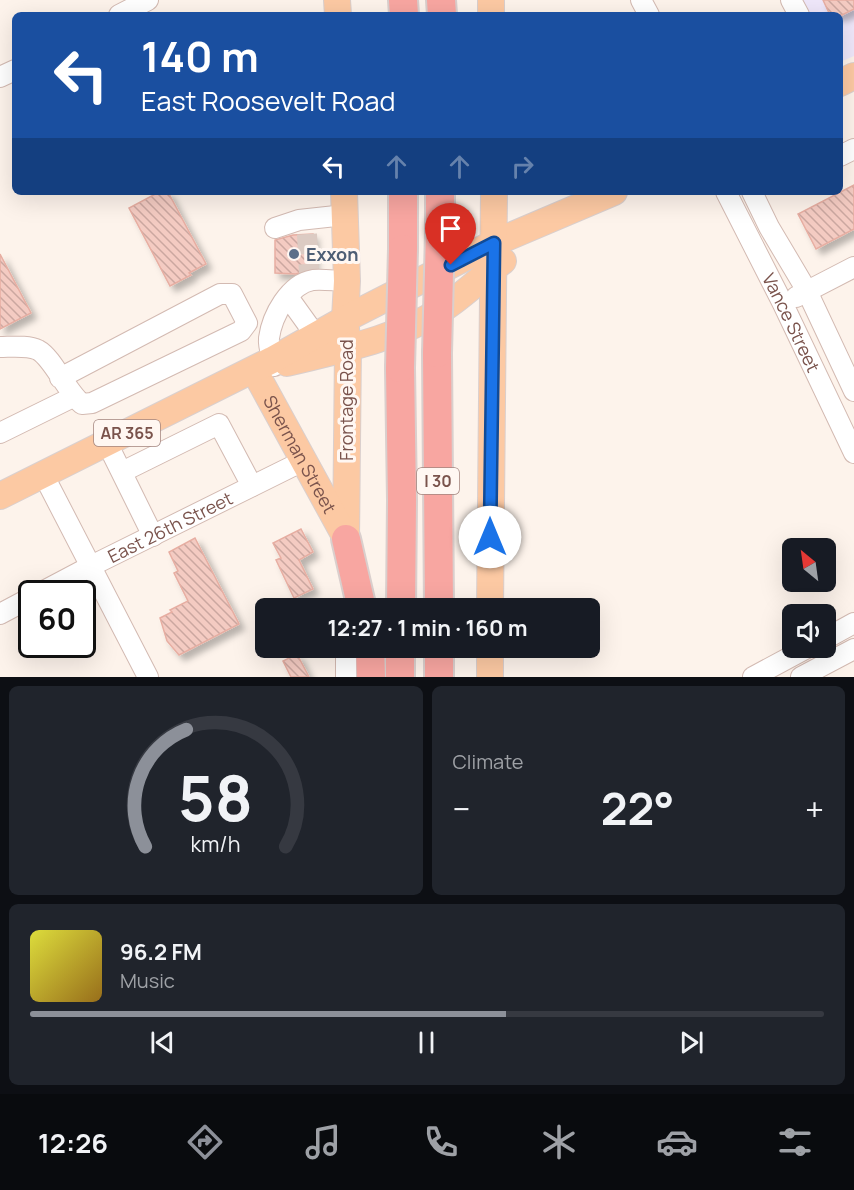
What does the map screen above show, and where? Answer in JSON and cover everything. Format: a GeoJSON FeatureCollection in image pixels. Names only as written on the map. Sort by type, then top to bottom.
{"type":"FeatureCollection","features":[{"type":"Feature","properties":{"kind":"highway","name":"I 30"},"geometry":{"type":"LineString","coordinates":[[401,598],[400,368],[403,195]]}},
{"type":"Feature","properties":{"kind":"highway","name":"I 30"},"geometry":{"type":"LineString","coordinates":[[439,598],[437,353],[440,195]]}},
{"type":"Feature","properties":{"kind":"highway"},"geometry":{"type":"LineString","coordinates":[[346,539],[359,598]]}},
{"type":"Feature","properties":{"kind":"highway"},"geometry":{"type":"LineString","coordinates":[[370,658],[371,677]]}},
{"type":"Feature","properties":{"kind":"highway"},"geometry":{"type":"LineString","coordinates":[[400,658],[400,677]]}},
{"type":"Feature","properties":{"kind":"highway"},"geometry":{"type":"LineString","coordinates":[[439,658],[439,677]]}},
{"type":"Feature","properties":{"kind":"main road"},"geometry":{"type":"LineString","coordinates":[[490,598],[494,195]]}},
{"type":"Feature","properties":{"kind":"main road","name":"AR 365"},"geometry":{"type":"LineString","coordinates":[[0,496],[267,365],[345,320],[494,255],[524,246],[590,198]]}},
{"type":"Feature","properties":{"kind":"main road","name":"Frontage Road"},"geometry":{"type":"LineString","coordinates":[[345,203],[345,320],[348,348],[346,539]]}},
{"type":"Feature","properties":{"kind":"main road","name":"AR 365"},"geometry":{"type":"LineString","coordinates":[[267,365],[348,348],[392,334],[431,316],[456,300],[494,255]]}},
{"type":"Feature","properties":{"kind":"main road","name":"Sherman Street"},"geometry":{"type":"LineString","coordinates":[[267,365],[303,461],[346,539]]}},
{"type":"Feature","properties":{"kind":"main road"},"geometry":{"type":"LineString","coordinates":[[490,658],[490,677]]}},
{"type":"Feature","properties":{"kind":"street"},"geometry":{"type":"LineString","coordinates":[[125,12],[148,0]]}},
{"type":"Feature","properties":{"kind":"street"},"geometry":{"type":"LineString","coordinates":[[0,78],[12,62]]}},
{"type":"Feature","properties":{"kind":"street","name":"Vance Street"},"geometry":{"type":"LineString","coordinates":[[728,195],[783,304],[854,453]]}},
{"type":"Feature","properties":{"kind":"street","name":"Vance Street"},"geometry":{"type":"LineString","coordinates":[[753,195],[769,227],[807,291],[854,391]]}},
{"type":"Feature","properties":{"kind":"street"},"geometry":{"type":"LineString","coordinates":[[275,228],[307,227],[345,203]]}},
{"type":"Feature","properties":{"kind":"street"},"geometry":{"type":"LineString","coordinates":[[783,304],[854,267]]}},
{"type":"Feature","properties":{"kind":"street"},"geometry":{"type":"LineString","coordinates":[[267,365],[273,322],[288,297],[311,277],[346,281]]}},
{"type":"Feature","properties":{"kind":"street"},"geometry":{"type":"LineString","coordinates":[[0,347],[38,350],[73,397],[82,404],[92,403],[241,331],[247,323],[232,294],[220,294],[60,378]]}},
{"type":"Feature","properties":{"kind":"street"},"geometry":{"type":"LineString","coordinates":[[288,297],[316,336]]}},
{"type":"Feature","properties":{"kind":"street"},"geometry":{"type":"LineString","coordinates":[[0,434],[73,397]]}},
{"type":"Feature","properties":{"kind":"street"},"geometry":{"type":"LineString","coordinates":[[122,472],[219,424],[252,486]]}},
{"type":"Feature","properties":{"kind":"street"},"geometry":{"type":"LineString","coordinates":[[107,443],[153,536]]}},
{"type":"Feature","properties":{"kind":"street","name":"East 26th Street"},"geometry":{"type":"LineString","coordinates":[[64,580],[303,461]]}},
{"type":"Feature","properties":{"kind":"street"},"geometry":{"type":"LineString","coordinates":[[44,474],[148,677]]}},
{"type":"Feature","properties":{"kind":"street","name":"Frontage Road"},"geometry":{"type":"LineString","coordinates":[[346,539],[347,598]]}},
{"type":"Feature","properties":{"kind":"street"},"geometry":{"type":"LineString","coordinates":[[0,614],[18,604]]}},
{"type":"Feature","properties":{"kind":"street"},"geometry":{"type":"LineString","coordinates":[[836,633],[854,623]]}},
{"type":"Feature","properties":{"kind":"street"},"geometry":{"type":"LineString","coordinates":[[801,677],[854,649]]}},
{"type":"Feature","properties":{"kind":"street"},"geometry":{"type":"LineString","coordinates":[[346,658],[346,677]]}},
{"type":"Feature","properties":{"kind":"street"},"geometry":{"type":"LineString","coordinates":[[753,677],[788,658]]}},
{"type":"Feature","properties":{"kind":"shaded area"},"geometry":{"type":"Polygon","coordinates":[[[801,0],[854,0],[854,56],[843,61],[843,12],[807,12],[801,0]]]}},
{"type":"Feature","properties":{"kind":"building"},"geometry":{"type":"Polygon","coordinates":[[[823,0],[854,0],[854,9],[843,14],[843,12],[829,12],[823,0]]]}},
{"type":"Feature","properties":{"kind":"building"},"geometry":{"type":"Polygon","coordinates":[[[854,185],[854,229],[816,249],[798,214],[835,195],[843,195],[843,191],[854,185]]]}},
{"type":"Feature","properties":{"kind":"building"},"geometry":{"type":"Polygon","coordinates":[[[153,195],[170,195],[206,264],[170,286],[129,208],[153,195]]]}},
{"type":"Feature","properties":{"kind":"building","name":"Exxon"},"geometry":{"type":"Polygon","coordinates":[[[313,234],[313,268],[296,274],[275,273],[275,240],[293,235],[313,234]]]}},
{"type":"Feature","properties":{"kind":"building"},"geometry":{"type":"Polygon","coordinates":[[[0,254],[31,313],[0,329],[0,254]]]}},
{"type":"Feature","properties":{"kind":"building"},"geometry":{"type":"Polygon","coordinates":[[[301,529],[313,552],[299,560],[313,589],[294,598],[276,560],[281,558],[273,543],[301,529]]]}},
{"type":"Feature","properties":{"kind":"building"},"geometry":{"type":"Polygon","coordinates":[[[195,538],[239,624],[179,655],[167,641],[160,618],[188,601],[174,573],[178,571],[169,552],[195,538]]]}},
{"type":"Feature","properties":{"kind":"building"},"geometry":{"type":"Polygon","coordinates":[[[289,658],[299,658],[309,677],[291,677],[283,661],[289,658]]]}},
{"type":"Feature","properties":{"kind":"tunnel"},"geometry":{"type":"LineString","coordinates":[[307,234],[309,274]]}},
{"type":"Feature","properties":{"kind":"place","name":"Exxon"},"geometry":{"type":"Point","coordinates":[294,254]}},
{"type":"Feature","properties":{"kind":"route"},"geometry":{"type":"LineString","coordinates":[[451,265],[494,243],[490,537]]}}]}
